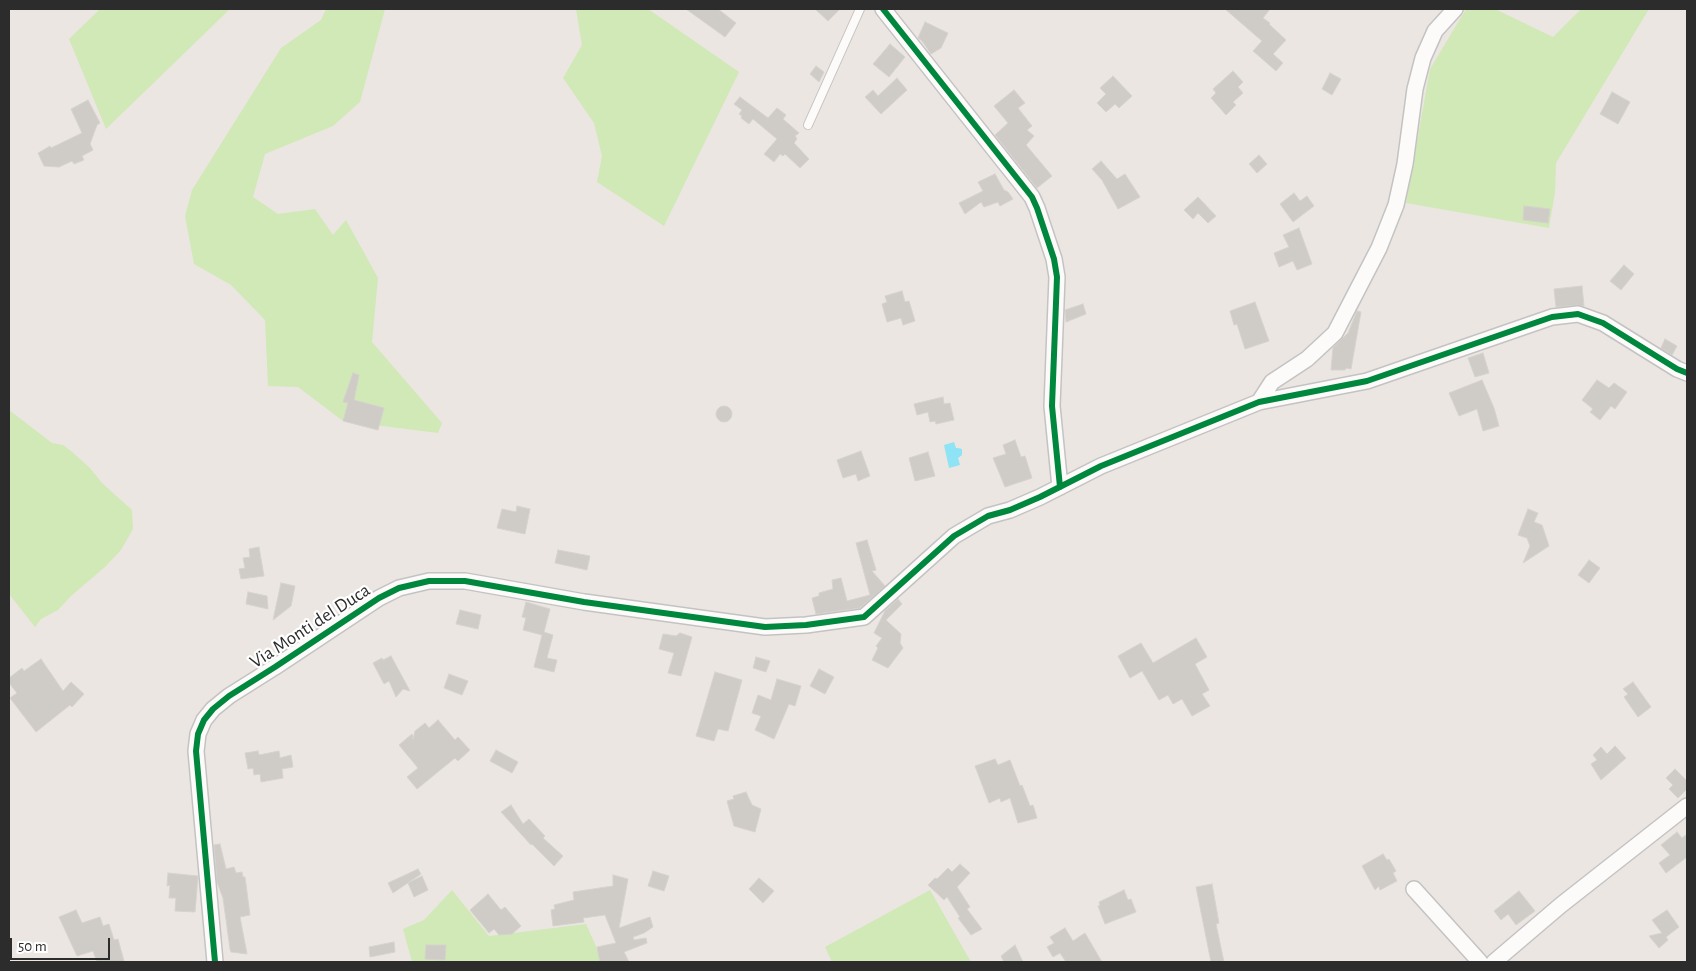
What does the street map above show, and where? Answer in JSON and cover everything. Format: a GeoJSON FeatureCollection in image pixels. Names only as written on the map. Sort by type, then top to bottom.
{"type":"FeatureCollection","features":[{"type":"Feature","properties":{"kind":"street"},"geometry":{"type":"LineString","coordinates":[[883,9],[1032,197],[1038,208],[1054,258],[1056,277],[1052,406],[1060,487],[1102,466],[1259,402],[1367,381],[1552,317],[1578,314],[1603,323],[1677,369],[1687,373]]}},
{"type":"Feature","properties":{"kind":"street"},"geometry":{"type":"LineString","coordinates":[[1259,402],[1272,382],[1307,359],[1335,333],[1380,248],[1396,205],[1406,164],[1414,89],[1423,58],[1435,31],[1455,9]]}},
{"type":"Feature","properties":{"kind":"street","name":"Via Monti del Duca"},"geometry":{"type":"LineString","coordinates":[[215,962],[196,751],[198,734],[204,720],[229,696],[379,598],[399,588],[429,581],[465,581],[584,602],[765,627],[806,625],[864,617],[954,536],[988,516],[1010,510],[1060,487]]}},
{"type":"Feature","properties":{"kind":"street"},"geometry":{"type":"LineString","coordinates":[[1494,962],[1561,905],[1687,806]]}},
{"type":"Feature","properties":{"kind":"street"},"geometry":{"type":"LineString","coordinates":[[1414,889],[1480,962]]}},
{"type":"Feature","properties":{"kind":"lane"},"geometry":{"type":"LineString","coordinates":[[808,124],[860,9]]}},
{"type":"Feature","properties":{"kind":"green space"},"geometry":{"type":"Polygon","coordinates":[[[100,9],[230,9],[106,129],[69,39],[100,9]]]}},
{"type":"Feature","properties":{"kind":"green space"},"geometry":{"type":"Polygon","coordinates":[[[326,9],[385,9],[360,102],[333,126],[265,154],[253,197],[278,214],[315,209],[333,235],[346,220],[378,278],[372,342],[442,423],[438,433],[343,421],[298,387],[268,386],[265,320],[231,285],[194,264],[185,216],[192,190],[281,48],[321,20],[326,9]]]}},
{"type":"Feature","properties":{"kind":"green space"},"geometry":{"type":"Polygon","coordinates":[[[576,9],[648,9],[739,72],[664,226],[597,182],[602,156],[594,123],[563,78],[582,45],[576,9]]]}},
{"type":"Feature","properties":{"kind":"green space"},"geometry":{"type":"Polygon","coordinates":[[[1466,9],[1495,9],[1553,37],[1581,9],[1649,9],[1556,163],[1555,192],[1549,228],[1406,203],[1430,69],[1466,9]]]}},
{"type":"Feature","properties":{"kind":"green space"},"geometry":{"type":"Polygon","coordinates":[[[9,410],[52,443],[63,445],[71,451],[132,510],[133,529],[121,550],[58,610],[41,619],[35,627],[9,594],[9,410]]]}},
{"type":"Feature","properties":{"kind":"green space"},"geometry":{"type":"Polygon","coordinates":[[[452,890],[489,936],[586,924],[603,962],[412,962],[403,929],[424,920],[452,890]]]}},
{"type":"Feature","properties":{"kind":"green space"},"geometry":{"type":"Polygon","coordinates":[[[930,890],[971,962],[832,962],[825,947],[930,890]]]}},
{"type":"Feature","properties":{"kind":"water"},"geometry":{"type":"Polygon","coordinates":[[[954,442],[956,448],[962,449],[962,455],[958,458],[960,465],[949,468],[944,445],[954,442]]]}},
{"type":"Feature","properties":{"kind":"building"},"geometry":{"type":"Polygon","coordinates":[[[686,9],[718,9],[736,23],[725,37],[686,9]]]}},
{"type":"Feature","properties":{"kind":"building"},"geometry":{"type":"Polygon","coordinates":[[[815,9],[840,9],[828,21],[815,9]]]}},
{"type":"Feature","properties":{"kind":"building"},"geometry":{"type":"Polygon","coordinates":[[[1225,9],[1270,9],[1263,18],[1286,40],[1273,54],[1283,63],[1276,71],[1253,51],[1262,41],[1225,9]]]}},
{"type":"Feature","properties":{"kind":"building"},"geometry":{"type":"Polygon","coordinates":[[[925,22],[948,33],[941,48],[931,54],[918,38],[925,22]]]}},
{"type":"Feature","properties":{"kind":"building"},"geometry":{"type":"Polygon","coordinates":[[[890,44],[905,57],[889,77],[873,64],[890,44]]]}},
{"type":"Feature","properties":{"kind":"building"},"geometry":{"type":"Polygon","coordinates":[[[816,66],[824,72],[819,82],[810,74],[816,66]]]}},
{"type":"Feature","properties":{"kind":"building"},"geometry":{"type":"Polygon","coordinates":[[[1233,71],[1243,82],[1238,87],[1243,93],[1233,102],[1236,105],[1226,115],[1211,98],[1216,93],[1213,89],[1233,71]]]}},
{"type":"Feature","properties":{"kind":"building"},"geometry":{"type":"Polygon","coordinates":[[[1330,73],[1341,79],[1332,95],[1322,89],[1330,73]]]}},
{"type":"Feature","properties":{"kind":"building"},"geometry":{"type":"Polygon","coordinates":[[[1113,76],[1132,96],[1119,108],[1115,104],[1106,112],[1097,103],[1106,94],[1100,88],[1113,76]]]}},
{"type":"Feature","properties":{"kind":"building"},"geometry":{"type":"Polygon","coordinates":[[[897,78],[907,90],[881,114],[865,97],[873,90],[878,96],[897,78]]]}},
{"type":"Feature","properties":{"kind":"building"},"geometry":{"type":"Polygon","coordinates":[[[1014,90],[1025,103],[1018,108],[1032,126],[1027,130],[1034,136],[1026,145],[1052,176],[1037,188],[995,135],[1008,123],[994,106],[1014,90]]]}},
{"type":"Feature","properties":{"kind":"building"},"geometry":{"type":"Polygon","coordinates":[[[1612,92],[1630,102],[1618,124],[1600,114],[1612,92]]]}},
{"type":"Feature","properties":{"kind":"building"},"geometry":{"type":"Polygon","coordinates":[[[740,97],[768,118],[777,108],[786,115],[783,119],[799,133],[795,136],[797,139],[794,143],[809,159],[800,168],[785,154],[783,156],[780,154],[774,162],[764,154],[777,139],[753,119],[749,124],[741,118],[742,116],[739,114],[742,110],[734,104],[740,97]]]}},
{"type":"Feature","properties":{"kind":"building"},"geometry":{"type":"Polygon","coordinates":[[[88,100],[100,123],[97,125],[90,144],[93,150],[82,156],[84,160],[74,164],[72,161],[59,167],[44,166],[38,153],[82,133],[71,109],[88,100]]]}},
{"type":"Feature","properties":{"kind":"building"},"geometry":{"type":"Polygon","coordinates":[[[1259,155],[1267,164],[1257,173],[1249,164],[1259,155]]]}},
{"type":"Feature","properties":{"kind":"building"},"geometry":{"type":"Polygon","coordinates":[[[1101,161],[1117,179],[1125,174],[1140,197],[1118,209],[1102,180],[1092,169],[1101,161]]]}},
{"type":"Feature","properties":{"kind":"building"},"geometry":{"type":"Polygon","coordinates":[[[995,174],[1004,190],[1013,199],[1000,206],[998,202],[984,207],[981,202],[965,214],[959,203],[983,191],[978,182],[995,174]]]}},
{"type":"Feature","properties":{"kind":"building"},"geometry":{"type":"Polygon","coordinates":[[[1294,193],[1300,201],[1307,196],[1314,206],[1293,222],[1280,204],[1294,193]]]}},
{"type":"Feature","properties":{"kind":"building"},"geometry":{"type":"Polygon","coordinates":[[[1198,197],[1216,216],[1208,223],[1198,213],[1193,219],[1184,210],[1198,197]]]}},
{"type":"Feature","properties":{"kind":"building"},"geometry":{"type":"Polygon","coordinates":[[[1524,206],[1550,209],[1548,223],[1523,220],[1524,206]]]}},
{"type":"Feature","properties":{"kind":"building"},"geometry":{"type":"Polygon","coordinates":[[[1299,228],[1312,264],[1297,270],[1293,261],[1279,267],[1274,253],[1289,247],[1283,235],[1299,228]]]}},
{"type":"Feature","properties":{"kind":"building"},"geometry":{"type":"Polygon","coordinates":[[[1624,265],[1634,274],[1621,290],[1610,281],[1624,265]]]}},
{"type":"Feature","properties":{"kind":"building"},"geometry":{"type":"Polygon","coordinates":[[[1582,286],[1584,306],[1556,307],[1554,289],[1582,286]]]}},
{"type":"Feature","properties":{"kind":"building"},"geometry":{"type":"Polygon","coordinates":[[[902,291],[905,302],[909,301],[915,321],[903,325],[901,318],[887,322],[882,304],[887,302],[885,296],[902,291]]]}},
{"type":"Feature","properties":{"kind":"building"},"geometry":{"type":"Polygon","coordinates":[[[1255,302],[1269,341],[1245,349],[1237,324],[1234,325],[1230,311],[1255,302]]]}},
{"type":"Feature","properties":{"kind":"building"},"geometry":{"type":"Polygon","coordinates":[[[1083,304],[1086,314],[1066,322],[1065,310],[1083,304]]]}},
{"type":"Feature","properties":{"kind":"building"},"geometry":{"type":"Polygon","coordinates":[[[1357,311],[1361,312],[1351,369],[1331,370],[1333,348],[1348,333],[1357,311]]]}},
{"type":"Feature","properties":{"kind":"building"},"geometry":{"type":"Polygon","coordinates":[[[1665,339],[1677,346],[1672,355],[1661,348],[1665,339]]]}},
{"type":"Feature","properties":{"kind":"building"},"geometry":{"type":"Polygon","coordinates":[[[1483,353],[1489,373],[1475,377],[1468,358],[1483,353]]]}},
{"type":"Feature","properties":{"kind":"building"},"geometry":{"type":"Polygon","coordinates":[[[353,373],[359,375],[354,400],[384,408],[378,430],[343,421],[348,403],[343,402],[353,373]]]}},
{"type":"Feature","properties":{"kind":"building"},"geometry":{"type":"Polygon","coordinates":[[[1482,380],[1494,408],[1499,426],[1483,431],[1477,409],[1459,416],[1449,393],[1482,380]]]}},
{"type":"Feature","properties":{"kind":"building"},"geometry":{"type":"Polygon","coordinates":[[[1597,380],[1609,388],[1614,383],[1627,392],[1615,409],[1611,406],[1600,420],[1590,412],[1593,409],[1582,400],[1597,380]]]}},
{"type":"Feature","properties":{"kind":"building"},"geometry":{"type":"Polygon","coordinates":[[[943,397],[944,404],[950,403],[954,420],[936,424],[935,421],[930,422],[928,412],[917,415],[914,404],[943,397]]]}},
{"type":"Feature","properties":{"kind":"building"},"geometry":{"type":"Polygon","coordinates":[[[724,406],[732,414],[724,422],[716,414],[724,406]]]}},
{"type":"Feature","properties":{"kind":"building"},"geometry":{"type":"Polygon","coordinates":[[[1015,440],[1021,457],[1025,456],[1032,478],[1005,487],[993,458],[1006,454],[1003,445],[1015,440]]]}},
{"type":"Feature","properties":{"kind":"building"},"geometry":{"type":"Polygon","coordinates":[[[861,451],[870,476],[858,481],[856,474],[843,478],[837,460],[861,451]]]}},
{"type":"Feature","properties":{"kind":"building"},"geometry":{"type":"Polygon","coordinates":[[[928,452],[935,476],[915,481],[909,458],[928,452]]]}},
{"type":"Feature","properties":{"kind":"building"},"geometry":{"type":"Polygon","coordinates":[[[517,506],[530,509],[525,534],[497,528],[502,509],[516,512],[517,506]]]}},
{"type":"Feature","properties":{"kind":"building"},"geometry":{"type":"Polygon","coordinates":[[[1528,509],[1538,513],[1534,522],[1542,525],[1549,546],[1523,563],[1530,546],[1527,538],[1518,535],[1528,509]]]}},
{"type":"Feature","properties":{"kind":"building"},"geometry":{"type":"Polygon","coordinates":[[[867,540],[876,570],[872,571],[885,586],[860,608],[816,614],[812,598],[819,596],[819,593],[833,589],[832,580],[841,578],[847,601],[870,595],[856,543],[867,540]]]}},
{"type":"Feature","properties":{"kind":"building"},"geometry":{"type":"Polygon","coordinates":[[[259,547],[264,576],[241,579],[239,569],[245,568],[243,558],[250,557],[249,549],[259,547]]]}},
{"type":"Feature","properties":{"kind":"building"},"geometry":{"type":"Polygon","coordinates":[[[558,550],[590,556],[587,570],[555,563],[558,550]]]}},
{"type":"Feature","properties":{"kind":"building"},"geometry":{"type":"Polygon","coordinates":[[[1589,560],[1600,568],[1589,583],[1578,575],[1589,560]]]}},
{"type":"Feature","properties":{"kind":"building"},"geometry":{"type":"Polygon","coordinates":[[[281,583],[295,586],[291,606],[273,620],[281,583]]]}},
{"type":"Feature","properties":{"kind":"building"},"geometry":{"type":"Polygon","coordinates":[[[248,592],[267,596],[268,609],[246,604],[248,592]]]}},
{"type":"Feature","properties":{"kind":"building"},"geometry":{"type":"Polygon","coordinates":[[[898,599],[902,604],[886,620],[901,634],[900,643],[903,648],[888,668],[872,660],[878,648],[876,646],[882,638],[874,633],[885,611],[898,599]]]}},
{"type":"Feature","properties":{"kind":"building"},"geometry":{"type":"Polygon","coordinates":[[[526,602],[550,609],[544,632],[553,635],[547,658],[557,660],[554,672],[534,667],[542,635],[523,630],[526,618],[522,617],[526,602]]]}},
{"type":"Feature","properties":{"kind":"building"},"geometry":{"type":"Polygon","coordinates":[[[460,610],[481,615],[478,629],[456,624],[460,610]]]}},
{"type":"Feature","properties":{"kind":"building"},"geometry":{"type":"Polygon","coordinates":[[[680,633],[692,637],[681,676],[668,673],[674,653],[659,649],[663,634],[676,636],[680,633]]]}},
{"type":"Feature","properties":{"kind":"building"},"geometry":{"type":"Polygon","coordinates":[[[1196,638],[1207,657],[1195,664],[1209,690],[1202,694],[1210,706],[1192,716],[1182,699],[1173,704],[1168,695],[1159,700],[1142,671],[1130,678],[1118,656],[1141,643],[1153,663],[1196,638]]]}},
{"type":"Feature","properties":{"kind":"building"},"geometry":{"type":"Polygon","coordinates":[[[391,656],[410,691],[403,689],[396,697],[389,681],[384,684],[373,663],[391,656]]]}},
{"type":"Feature","properties":{"kind":"building"},"geometry":{"type":"Polygon","coordinates":[[[756,657],[770,661],[766,672],[753,668],[756,657]]]}},
{"type":"Feature","properties":{"kind":"building"},"geometry":{"type":"Polygon","coordinates":[[[41,659],[63,691],[71,682],[84,694],[72,707],[70,705],[36,732],[10,698],[17,693],[9,683],[9,678],[22,668],[24,671],[41,659]]]}},
{"type":"Feature","properties":{"kind":"building"},"geometry":{"type":"Polygon","coordinates":[[[819,669],[834,677],[825,694],[810,686],[819,669]]]}},
{"type":"Feature","properties":{"kind":"building"},"geometry":{"type":"Polygon","coordinates":[[[715,672],[742,680],[728,731],[718,729],[714,741],[696,736],[715,672]]]}},
{"type":"Feature","properties":{"kind":"building"},"geometry":{"type":"Polygon","coordinates":[[[449,674],[468,681],[462,695],[444,688],[449,674]]]}},
{"type":"Feature","properties":{"kind":"building"},"geometry":{"type":"Polygon","coordinates":[[[777,679],[801,686],[795,706],[789,704],[774,739],[755,730],[761,716],[752,713],[758,695],[771,700],[777,679]]]}},
{"type":"Feature","properties":{"kind":"building"},"geometry":{"type":"Polygon","coordinates":[[[1633,682],[1651,707],[1638,717],[1624,697],[1628,694],[1623,689],[1633,682]]]}},
{"type":"Feature","properties":{"kind":"building"},"geometry":{"type":"Polygon","coordinates":[[[438,720],[455,740],[458,737],[470,750],[458,761],[455,758],[417,789],[407,777],[418,768],[399,745],[412,734],[413,739],[415,731],[425,723],[429,728],[438,720]]]}},
{"type":"Feature","properties":{"kind":"building"},"geometry":{"type":"Polygon","coordinates":[[[1615,746],[1626,758],[1601,780],[1591,764],[1597,760],[1593,755],[1601,747],[1607,754],[1615,746]]]}},
{"type":"Feature","properties":{"kind":"building"},"geometry":{"type":"Polygon","coordinates":[[[496,750],[518,762],[512,773],[490,761],[496,750]]]}},
{"type":"Feature","properties":{"kind":"building"},"geometry":{"type":"Polygon","coordinates":[[[258,751],[259,755],[279,751],[280,758],[291,755],[293,767],[282,769],[283,778],[261,782],[260,774],[254,775],[253,768],[248,769],[245,753],[258,751]]]}},
{"type":"Feature","properties":{"kind":"building"},"geometry":{"type":"Polygon","coordinates":[[[995,759],[998,765],[1010,760],[1020,786],[1022,785],[1030,806],[1033,805],[1037,818],[1018,823],[1010,798],[1001,802],[1000,798],[989,803],[975,766],[995,759]]]}},
{"type":"Feature","properties":{"kind":"building"},"geometry":{"type":"Polygon","coordinates":[[[1675,769],[1687,781],[1687,789],[1678,798],[1669,789],[1673,785],[1666,778],[1675,769]]]}},
{"type":"Feature","properties":{"kind":"building"},"geometry":{"type":"Polygon","coordinates":[[[746,792],[752,805],[761,809],[755,832],[734,826],[727,801],[734,799],[733,796],[746,792]]]}},
{"type":"Feature","properties":{"kind":"building"},"geometry":{"type":"Polygon","coordinates":[[[511,805],[523,824],[529,819],[545,836],[543,838],[563,856],[554,866],[531,845],[501,812],[511,805]]]}},
{"type":"Feature","properties":{"kind":"building"},"geometry":{"type":"Polygon","coordinates":[[[1677,832],[1682,838],[1687,834],[1687,857],[1666,873],[1659,863],[1670,855],[1661,845],[1677,832]]]}},
{"type":"Feature","properties":{"kind":"building"},"geometry":{"type":"Polygon","coordinates":[[[220,844],[226,869],[234,867],[236,873],[242,872],[243,877],[245,877],[250,915],[240,917],[247,954],[231,952],[230,949],[223,898],[217,882],[214,845],[220,844]]]}},
{"type":"Feature","properties":{"kind":"building"},"geometry":{"type":"Polygon","coordinates":[[[1383,854],[1387,860],[1389,859],[1396,871],[1393,873],[1397,881],[1380,890],[1379,886],[1375,890],[1362,866],[1383,854]]]}},
{"type":"Feature","properties":{"kind":"building"},"geometry":{"type":"Polygon","coordinates":[[[960,864],[970,873],[957,887],[970,907],[967,909],[982,929],[971,935],[958,918],[960,917],[947,897],[944,900],[928,885],[948,868],[952,872],[960,864]]]}},
{"type":"Feature","properties":{"kind":"building"},"geometry":{"type":"Polygon","coordinates":[[[418,869],[421,874],[393,893],[388,883],[418,869]]]}},
{"type":"Feature","properties":{"kind":"building"},"geometry":{"type":"Polygon","coordinates":[[[653,871],[669,876],[664,891],[648,886],[653,871]]]}},
{"type":"Feature","properties":{"kind":"building"},"geometry":{"type":"Polygon","coordinates":[[[168,873],[198,876],[195,912],[175,911],[176,898],[169,898],[170,885],[167,886],[168,873]]]}},
{"type":"Feature","properties":{"kind":"building"},"geometry":{"type":"Polygon","coordinates":[[[613,875],[628,879],[619,928],[650,917],[653,927],[633,937],[634,940],[646,938],[647,943],[624,952],[629,962],[600,962],[597,947],[616,943],[605,915],[583,918],[584,922],[553,926],[551,910],[555,909],[554,905],[574,900],[573,892],[613,886],[613,875]]]}},
{"type":"Feature","properties":{"kind":"building"},"geometry":{"type":"Polygon","coordinates":[[[422,876],[428,890],[414,897],[408,883],[422,876]]]}},
{"type":"Feature","properties":{"kind":"building"},"geometry":{"type":"Polygon","coordinates":[[[759,878],[774,891],[763,903],[749,889],[759,878]]]}},
{"type":"Feature","properties":{"kind":"building"},"geometry":{"type":"Polygon","coordinates":[[[1212,884],[1219,923],[1216,924],[1224,962],[1211,962],[1196,887],[1212,884]]]}},
{"type":"Feature","properties":{"kind":"building"},"geometry":{"type":"Polygon","coordinates":[[[1124,890],[1128,900],[1131,899],[1136,912],[1105,924],[1098,906],[1100,905],[1099,902],[1124,890]]]}},
{"type":"Feature","properties":{"kind":"building"},"geometry":{"type":"Polygon","coordinates":[[[1519,891],[1535,911],[1516,925],[1508,914],[1501,920],[1494,911],[1519,891]]]}},
{"type":"Feature","properties":{"kind":"building"},"geometry":{"type":"Polygon","coordinates":[[[488,894],[501,910],[505,907],[521,926],[512,934],[499,935],[494,929],[489,933],[470,910],[488,894]]]}},
{"type":"Feature","properties":{"kind":"building"},"geometry":{"type":"Polygon","coordinates":[[[76,910],[82,923],[100,917],[103,926],[109,924],[114,940],[118,939],[124,961],[97,962],[93,951],[77,956],[59,917],[76,910]]]}},
{"type":"Feature","properties":{"kind":"building"},"geometry":{"type":"Polygon","coordinates":[[[1667,910],[1679,927],[1666,937],[1668,940],[1659,948],[1649,936],[1662,933],[1652,920],[1667,910]]]}},
{"type":"Feature","properties":{"kind":"building"},"geometry":{"type":"Polygon","coordinates":[[[1065,928],[1073,941],[1085,933],[1102,962],[1066,962],[1060,953],[1053,957],[1047,947],[1054,943],[1050,937],[1065,928]]]}},
{"type":"Feature","properties":{"kind":"building"},"geometry":{"type":"Polygon","coordinates":[[[394,942],[395,952],[370,957],[369,947],[394,942]]]}},
{"type":"Feature","properties":{"kind":"building"},"geometry":{"type":"Polygon","coordinates":[[[426,945],[446,945],[445,960],[425,959],[426,945]]]}},
{"type":"Feature","properties":{"kind":"building"},"geometry":{"type":"Polygon","coordinates":[[[1015,945],[1023,962],[1004,962],[1001,956],[1015,945]]]}},
{"type":"Feature","properties":{"kind":"cycle path"},"geometry":{"type":"LineString","coordinates":[[883,9],[1032,197],[1037,208],[1054,259],[1057,277],[1052,406],[1060,487]]}},
{"type":"Feature","properties":{"kind":"cycle path"},"geometry":{"type":"LineString","coordinates":[[215,962],[196,751],[198,734],[204,720],[213,709],[229,696],[379,598],[399,588],[429,581],[465,581],[584,602],[765,627],[806,625],[864,617],[954,536],[988,516],[1010,510],[1101,466],[1259,402],[1367,381],[1552,317],[1578,314],[1603,323],[1677,369],[1687,373]]}}]}
